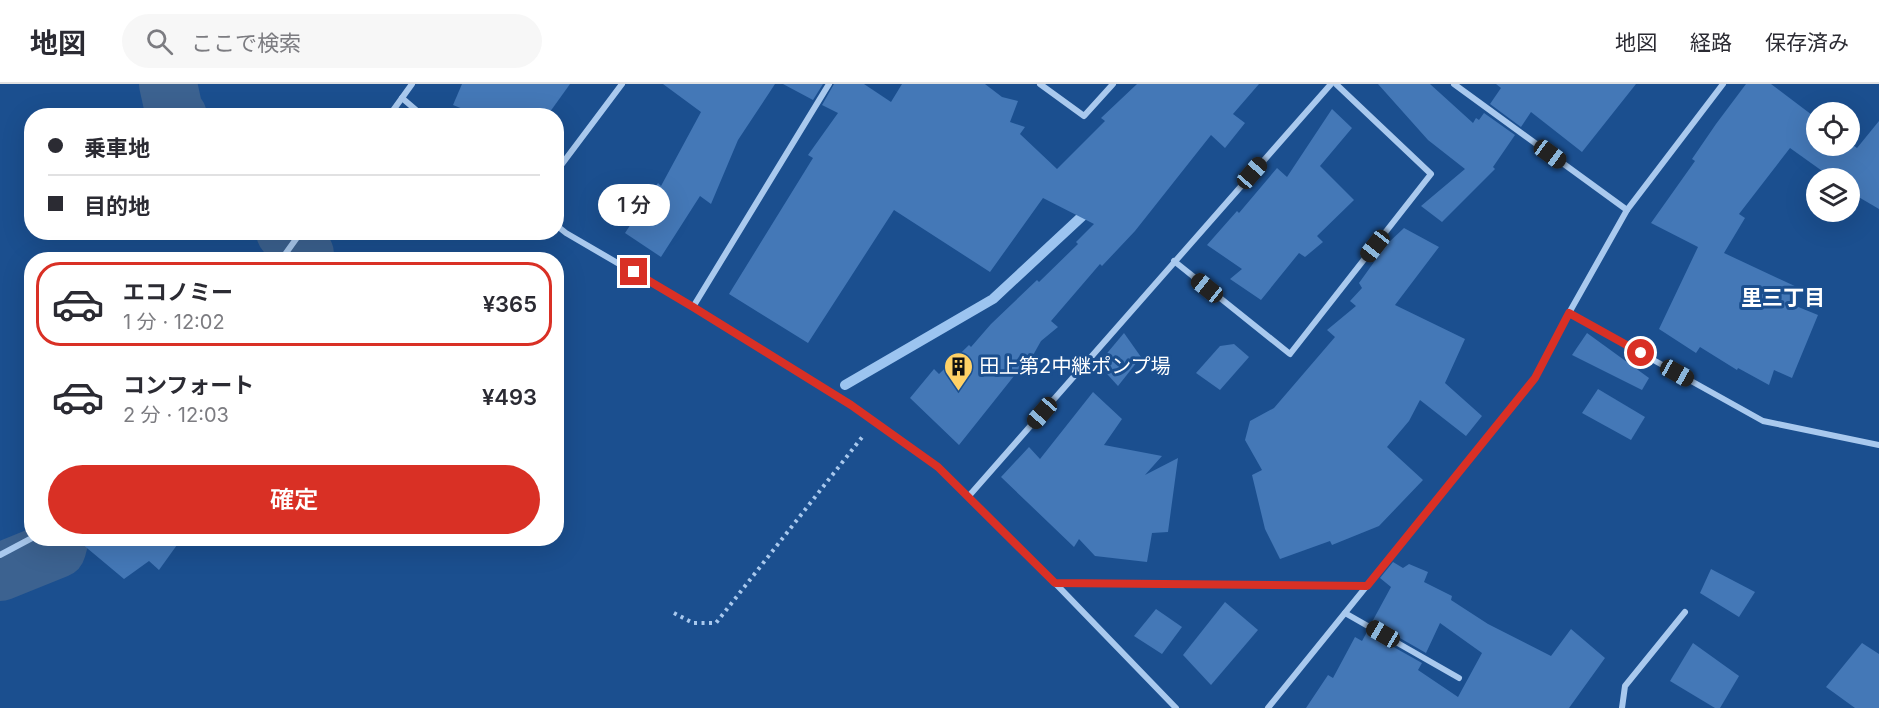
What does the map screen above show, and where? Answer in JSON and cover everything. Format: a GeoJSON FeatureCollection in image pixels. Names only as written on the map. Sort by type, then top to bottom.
{"type":"FeatureCollection","features":[{"type":"Feature","properties":{"kind":"street"},"geometry":{"type":"LineString","coordinates":[[395,108],[412,84]]}},
{"type":"Feature","properties":{"kind":"street"},"geometry":{"type":"LineString","coordinates":[[564,161],[622,84]]}},
{"type":"Feature","properties":{"kind":"street"},"geometry":{"type":"LineString","coordinates":[[693,307],[829,84]]}},
{"type":"Feature","properties":{"kind":"street"},"geometry":{"type":"LineString","coordinates":[[1040,84],[1084,116],[1113,84]]}},
{"type":"Feature","properties":{"kind":"street"},"geometry":{"type":"LineString","coordinates":[[968,497],[1330,84]]}},
{"type":"Feature","properties":{"kind":"street"},"geometry":{"type":"LineString","coordinates":[[1174,261],[1290,354],[1431,174],[1336,84]]}},
{"type":"Feature","properties":{"kind":"street"},"geometry":{"type":"LineString","coordinates":[[1454,84],[1627,210]]}},
{"type":"Feature","properties":{"kind":"street"},"geometry":{"type":"LineString","coordinates":[[1268,708],[1535,378],[1627,210],[1723,84]]}},
{"type":"Feature","properties":{"kind":"street"},"geometry":{"type":"LineString","coordinates":[[402,98],[414,108]]}},
{"type":"Feature","properties":{"kind":"street"},"geometry":{"type":"LineString","coordinates":[[564,231],[693,307],[874,422],[938,467],[1176,708]]}},
{"type":"Feature","properties":{"kind":"street"},"geometry":{"type":"LineString","coordinates":[[1569,313],[1763,421],[1879,445]]}},
{"type":"Feature","properties":{"kind":"street"},"geometry":{"type":"LineString","coordinates":[[0,555],[24,542]]}},
{"type":"Feature","properties":{"kind":"street"},"geometry":{"type":"LineString","coordinates":[[1055,583],[1367,586]]}},
{"type":"Feature","properties":{"kind":"street"},"geometry":{"type":"LineString","coordinates":[[1622,708],[1625,686],[1685,612]]}},
{"type":"Feature","properties":{"kind":"street"},"geometry":{"type":"LineString","coordinates":[[1345,613],[1459,678]]}},
{"type":"Feature","properties":{"kind":"path"},"geometry":{"type":"LineString","coordinates":[[674,613],[693,623],[716,623],[874,422]]}},
{"type":"Feature","properties":{"kind":"building"},"geometry":{"type":"Polygon","coordinates":[[[462,84],[570,84],[553,108],[460,108],[453,105],[462,84]]]}},
{"type":"Feature","properties":{"kind":"building"},"geometry":{"type":"Polygon","coordinates":[[[663,84],[775,84],[738,140],[711,204],[700,196],[661,257],[625,233],[658,183],[661,186],[701,112],[663,84]]]}},
{"type":"Feature","properties":{"kind":"building"},"geometry":{"type":"Polygon","coordinates":[[[783,84],[823,84],[813,100],[783,84]]]}},
{"type":"Feature","properties":{"kind":"building"},"geometry":{"type":"Polygon","coordinates":[[[834,84],[864,84],[891,102],[902,84],[985,84],[1002,97],[1018,101],[1010,122],[1025,127],[1020,134],[1057,169],[1105,121],[1101,118],[1137,84],[1259,84],[1233,114],[1245,123],[1225,148],[1211,135],[1135,231],[1102,266],[1100,264],[1051,321],[1058,327],[1041,341],[1032,357],[1030,356],[959,445],[910,398],[934,369],[939,374],[969,345],[971,347],[991,324],[1078,244],[1076,242],[1094,224],[1043,198],[990,272],[894,210],[808,343],[729,294],[813,158],[808,155],[838,113],[822,105],[834,84]]]}},
{"type":"Feature","properties":{"kind":"building"},"geometry":{"type":"Polygon","coordinates":[[[1378,84],[1430,84],[1473,123],[1476,118],[1479,120],[1484,113],[1515,135],[1493,167],[1495,169],[1442,222],[1421,206],[1465,169],[1428,140],[1378,84]]]}},
{"type":"Feature","properties":{"kind":"building"},"geometry":{"type":"Polygon","coordinates":[[[1496,84],[1636,84],[1582,152],[1531,112],[1521,127],[1490,104],[1501,88],[1496,84]]]}},
{"type":"Feature","properties":{"kind":"building"},"geometry":{"type":"Polygon","coordinates":[[[1746,84],[1771,84],[1806,110],[1806,156],[1860,156],[1860,144],[1879,121],[1879,209],[1860,198],[1860,168],[1818,168],[1790,148],[1739,214],[1745,218],[1724,253],[1799,288],[1791,304],[1818,315],[1792,378],[1774,370],[1769,385],[1738,368],[1737,370],[1700,347],[1696,353],[1659,329],[1698,247],[1651,223],[1695,161],[1692,159],[1746,84]]]}},
{"type":"Feature","properties":{"kind":"building"},"geometry":{"type":"Polygon","coordinates":[[[1332,109],[1352,128],[1320,166],[1354,200],[1317,236],[1323,242],[1305,257],[1299,253],[1261,300],[1230,279],[1242,269],[1207,245],[1237,211],[1239,213],[1277,168],[1287,177],[1332,109]]]}},
{"type":"Feature","properties":{"kind":"building"},"geometry":{"type":"Polygon","coordinates":[[[1404,228],[1439,247],[1395,305],[1465,339],[1445,383],[1482,416],[1466,436],[1420,400],[1409,421],[1387,447],[1423,480],[1379,526],[1332,545],[1330,541],[1280,559],[1265,529],[1252,475],[1262,470],[1245,440],[1250,421],[1274,408],[1335,337],[1327,330],[1356,306],[1350,301],[1362,288],[1359,283],[1387,244],[1404,228]]]}},
{"type":"Feature","properties":{"kind":"building"},"geometry":{"type":"Polygon","coordinates":[[[1124,333],[1141,357],[1118,386],[1098,364],[1124,333]]]}},
{"type":"Feature","properties":{"kind":"building"},"geometry":{"type":"Polygon","coordinates":[[[1587,333],[1649,378],[1642,390],[1572,355],[1587,333]]]}},
{"type":"Feature","properties":{"kind":"building"},"geometry":{"type":"Polygon","coordinates":[[[1234,344],[1249,357],[1220,390],[1196,373],[1220,346],[1234,344]]]}},
{"type":"Feature","properties":{"kind":"building"},"geometry":{"type":"Polygon","coordinates":[[[1598,389],[1645,417],[1631,440],[1582,413],[1598,389]]]}},
{"type":"Feature","properties":{"kind":"building"},"geometry":{"type":"Polygon","coordinates":[[[1093,392],[1122,419],[1104,445],[1162,456],[1145,475],[1178,458],[1168,532],[1152,533],[1147,562],[1095,556],[1079,539],[1074,547],[1001,477],[1029,447],[1040,459],[1093,392]]]}},
{"type":"Feature","properties":{"kind":"building"},"geometry":{"type":"Polygon","coordinates":[[[85,546],[176,546],[159,570],[149,561],[124,579],[85,546]]]}},
{"type":"Feature","properties":{"kind":"building"},"geometry":{"type":"Polygon","coordinates":[[[1393,562],[1403,568],[1409,564],[1428,572],[1424,582],[1452,596],[1451,600],[1488,624],[1551,656],[1571,629],[1605,658],[1569,708],[1306,708],[1328,675],[1333,678],[1355,637],[1362,641],[1367,632],[1422,663],[1418,670],[1458,697],[1482,653],[1440,623],[1426,653],[1372,622],[1391,587],[1380,578],[1393,562]]]}},
{"type":"Feature","properties":{"kind":"building"},"geometry":{"type":"Polygon","coordinates":[[[1711,569],[1755,592],[1739,617],[1700,593],[1711,569]]]}},
{"type":"Feature","properties":{"kind":"building"},"geometry":{"type":"Polygon","coordinates":[[[1225,602],[1258,630],[1211,685],[1183,655],[1225,602]]]}},
{"type":"Feature","properties":{"kind":"building"},"geometry":{"type":"Polygon","coordinates":[[[1156,609],[1182,627],[1162,654],[1134,636],[1156,609]]]}},
{"type":"Feature","properties":{"kind":"building"},"geometry":{"type":"Polygon","coordinates":[[[1693,643],[1739,676],[1720,708],[1715,708],[1670,681],[1693,643]]]}},
{"type":"Feature","properties":{"kind":"building"},"geometry":{"type":"Polygon","coordinates":[[[1862,643],[1879,654],[1879,708],[1855,708],[1826,687],[1862,643]]]}},
{"type":"Feature","properties":{"kind":"waterway"},"geometry":{"type":"LineString","coordinates":[[168,84],[173,108]]}},
{"type":"Feature","properties":{"kind":"waterway"},"geometry":{"type":"LineString","coordinates":[[845,385],[993,299],[1092,207]]}},
{"type":"Feature","properties":{"kind":"waterway"},"geometry":{"type":"LineString","coordinates":[[292,240],[303,252]]}},
{"type":"Feature","properties":{"kind":"waterway"},"geometry":{"type":"LineString","coordinates":[[0,572],[57,549],[58,546]]}},
{"type":"Feature","properties":{"kind":"place","name":"田上第2中継ポンプ場"},"geometry":{"type":"Point","coordinates":[958,392]}},
{"type":"Feature","properties":{"kind":"district","name":"里三丁目"},"geometry":{"type":"Point","coordinates":[1783,298]}},
{"type":"Feature","properties":{"kind":"route"},"geometry":{"type":"LineString","coordinates":[[634,272],[851,405],[938,467],[1055,583],[1367,586],[1535,378],[1569,313],[1641,353]]}}]}
